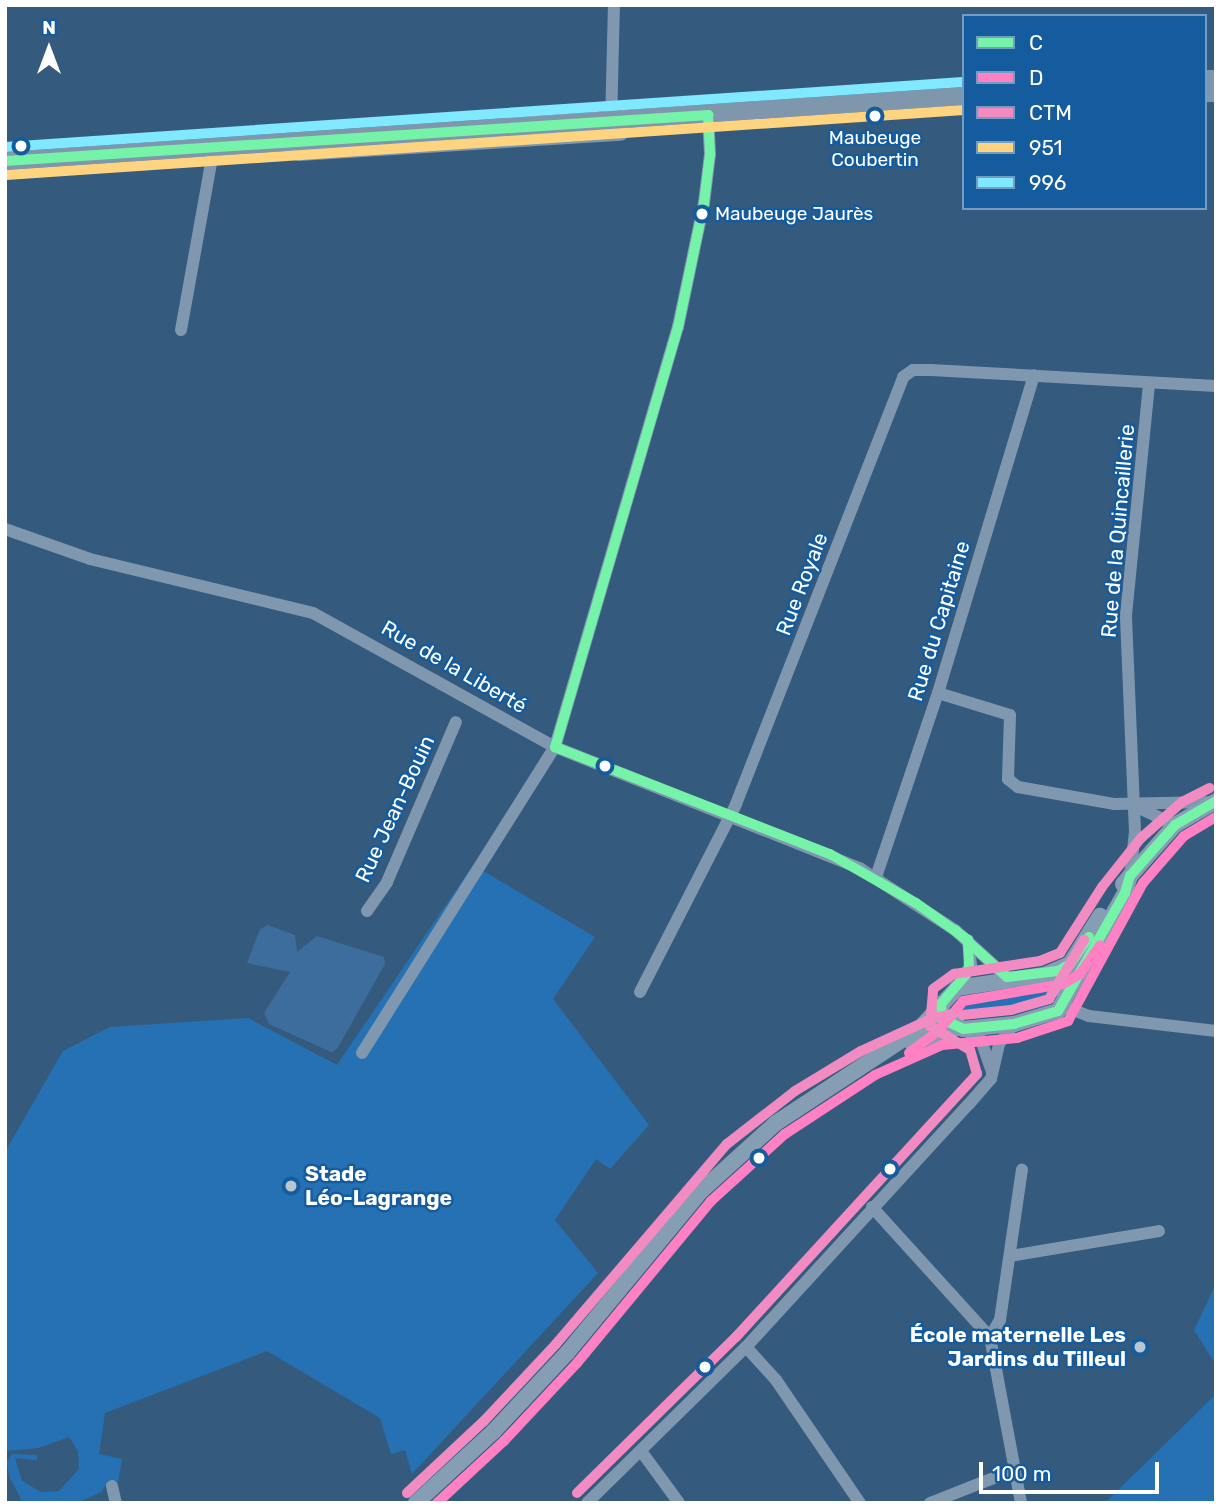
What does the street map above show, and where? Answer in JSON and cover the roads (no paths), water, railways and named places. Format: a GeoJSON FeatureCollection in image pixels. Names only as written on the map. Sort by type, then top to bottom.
{"type":"FeatureCollection","features":[{"type":"Feature","properties":{"kind":"main road"},"geometry":{"type":"LineString","coordinates":[[708,121],[962,96]]}},
{"type":"Feature","properties":{"kind":"main road"},"geometry":{"type":"LineString","coordinates":[[5,161],[962,107]]}},
{"type":"Feature","properties":{"kind":"main road"},"geometry":{"type":"LineString","coordinates":[[5,173],[212,158],[317,145]]}},
{"type":"Feature","properties":{"kind":"main road"},"geometry":{"type":"LineString","coordinates":[[416,1503],[494,1431],[557,1363],[701,1191],[736,1155],[804,1102],[883,1055],[930,1020],[957,988],[1007,977],[1044,975],[1070,964],[1130,876],[1175,825],[1216,801]]}},
{"type":"Feature","properties":{"kind":"main road"},"geometry":{"type":"LineString","coordinates":[[883,1055],[938,1031],[1014,1024],[1047,1017],[1064,1000],[1090,958],[1130,876]]}},
{"type":"Feature","properties":{"kind":"main road"},"geometry":{"type":"LineString","coordinates":[[1044,975],[1056,979],[1064,1000]]}},
{"type":"Feature","properties":{"kind":"main road"},"geometry":{"type":"LineString","coordinates":[[941,1004],[942,1019],[959,1029]]}},
{"type":"Feature","properties":{"kind":"street"},"geometry":{"type":"LineString","coordinates":[[611,127],[614,5]]}},
{"type":"Feature","properties":{"kind":"street"},"geometry":{"type":"LineString","coordinates":[[362,1053],[555,747],[678,327],[704,203],[710,154],[708,121]]}},
{"type":"Feature","properties":{"kind":"street"},"geometry":{"type":"LineString","coordinates":[[181,330],[212,158]]}},
{"type":"Feature","properties":{"kind":"street","name":"Rue Royale"},"geometry":{"type":"LineString","coordinates":[[640,992],[730,814],[903,377],[913,370],[1034,375]]}},
{"type":"Feature","properties":{"kind":"street"},"geometry":{"type":"LineString","coordinates":[[1034,375],[1149,386],[1216,386]]}},
{"type":"Feature","properties":{"kind":"street","name":"Rue du Capitaine"},"geometry":{"type":"LineString","coordinates":[[876,877],[938,693],[1034,375]]}},
{"type":"Feature","properties":{"kind":"street","name":"Rue de la Quincaillerie"},"geometry":{"type":"LineString","coordinates":[[1130,876],[1133,805],[1126,615],[1149,386]]}},
{"type":"Feature","properties":{"kind":"street","name":"Rue de la Liberté"},"geometry":{"type":"LineString","coordinates":[[5,529],[90,559],[292,604],[354,633],[555,747],[730,814],[876,877],[968,940],[1007,977]]}},
{"type":"Feature","properties":{"kind":"street"},"geometry":{"type":"LineString","coordinates":[[938,693],[1010,715],[1008,779],[1012,784],[1133,805],[1216,801]]}},
{"type":"Feature","properties":{"kind":"street","name":"Rue Jean-Bouin"},"geometry":{"type":"LineString","coordinates":[[367,911],[387,882],[456,722]]}},
{"type":"Feature","properties":{"kind":"street"},"geometry":{"type":"LineString","coordinates":[[1133,805],[1175,825]]}},
{"type":"Feature","properties":{"kind":"street"},"geometry":{"type":"LineString","coordinates":[[957,988],[971,965],[968,940]]}},
{"type":"Feature","properties":{"kind":"street"},"geometry":{"type":"LineString","coordinates":[[1064,1000],[1089,1016],[1216,1031]]}},
{"type":"Feature","properties":{"kind":"street"},"geometry":{"type":"LineString","coordinates":[[587,1503],[746,1347],[992,1074],[999,1044],[1014,1024]]}},
{"type":"Feature","properties":{"kind":"street"},"geometry":{"type":"LineString","coordinates":[[959,1029],[981,1040],[992,1074]]}},
{"type":"Feature","properties":{"kind":"street"},"geometry":{"type":"LineString","coordinates":[[990,1337],[1000,1320],[1022,1170]]}},
{"type":"Feature","properties":{"kind":"street"},"geometry":{"type":"LineString","coordinates":[[872,1207],[990,1337],[1021,1503]]}},
{"type":"Feature","properties":{"kind":"street"},"geometry":{"type":"LineString","coordinates":[[1010,1256],[1159,1231]]}},
{"type":"Feature","properties":{"kind":"street"},"geometry":{"type":"LineString","coordinates":[[746,1347],[776,1380],[860,1503]]}},
{"type":"Feature","properties":{"kind":"street"},"geometry":{"type":"LineString","coordinates":[[641,1451],[679,1503]]}},
{"type":"Feature","properties":{"kind":"street"},"geometry":{"type":"LineString","coordinates":[[930,1503],[1014,1470]]}},
{"type":"Feature","properties":{"kind":"street"},"geometry":{"type":"LineString","coordinates":[[112,1486],[116,1503]]}},
{"type":"Feature","properties":{"kind":"place","name":"Maubeuge Coubertin"},"geometry":{"type":"Point","coordinates":[875,116]}},
{"type":"Feature","properties":{"kind":"place","name":"Maubeuge Jaurès"},"geometry":{"type":"Point","coordinates":[702,214]}},
{"type":"Feature","properties":{"kind":"place","name":"Stade Léo-Lagrange"},"geometry":{"type":"Point","coordinates":[291,1186]}},
{"type":"Feature","properties":{"kind":"place","name":"École maternelle Les Jardins du Tilleul"},"geometry":{"type":"Point","coordinates":[1140,1347]}}]}
